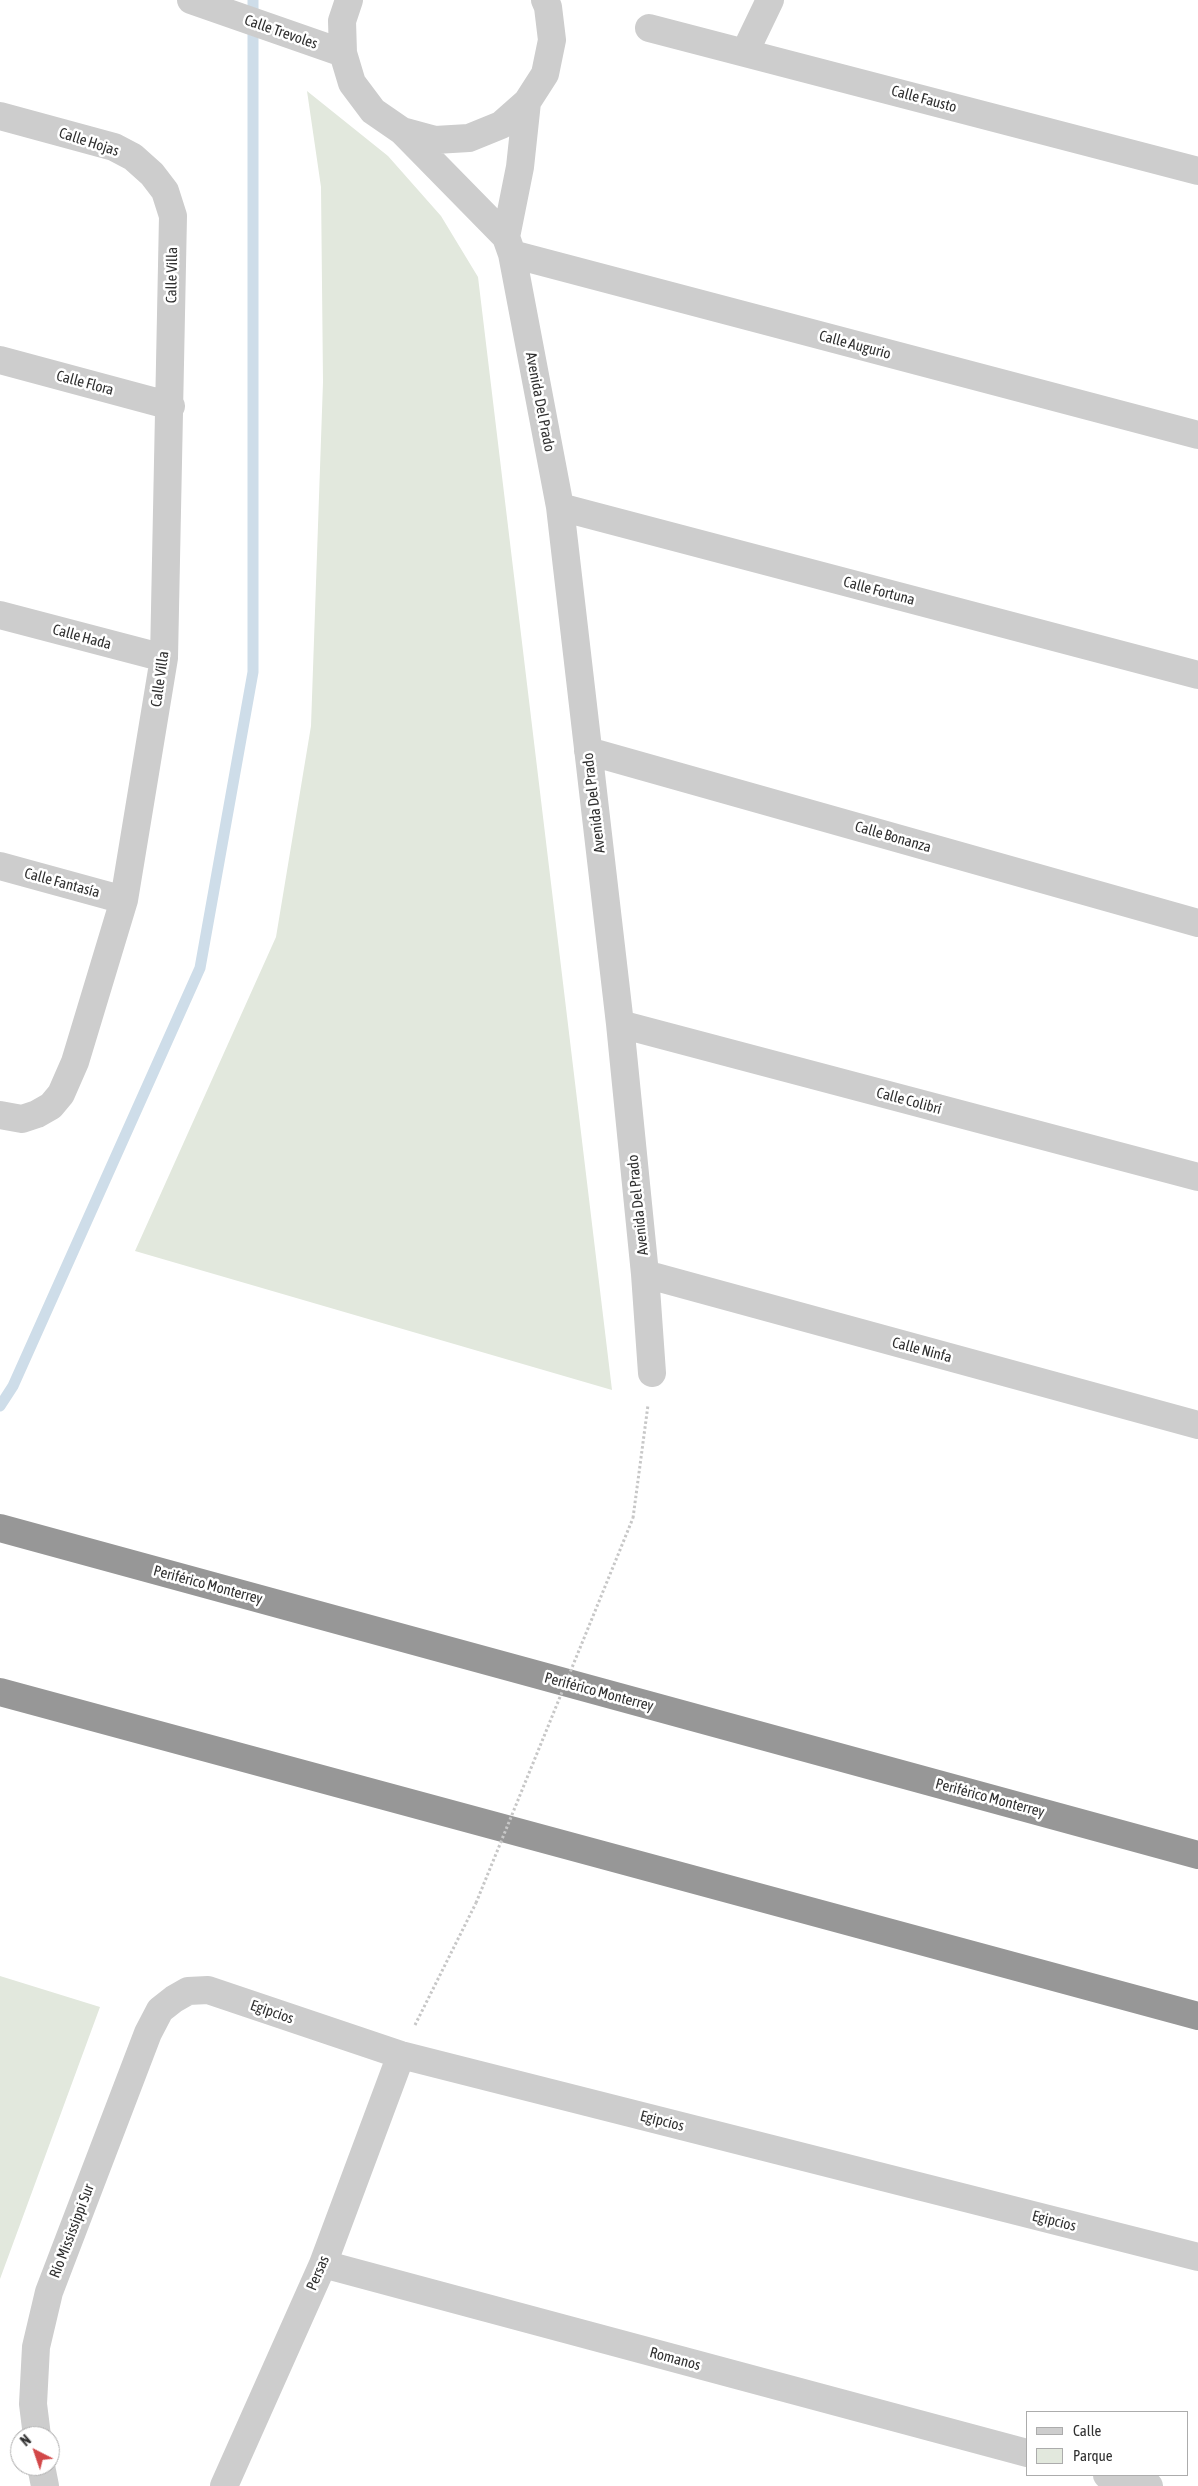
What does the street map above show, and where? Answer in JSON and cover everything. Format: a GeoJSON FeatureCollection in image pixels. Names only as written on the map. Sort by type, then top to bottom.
{"type":"FeatureCollection","features":[{"type":"Feature","properties":{"kind":"highway","name":"Periférico Monterrey"},"geometry":{"type":"LineString","coordinates":[[11,1531],[1198,1855]]}},
{"type":"Feature","properties":{"kind":"highway"},"geometry":{"type":"LineString","coordinates":[[0,1692],[1198,2016]]}},
{"type":"Feature","properties":{"kind":"street","name":"Calle Trevoles"},"geometry":{"type":"LineString","coordinates":[[191,0],[342,53]]}},
{"type":"Feature","properties":{"kind":"street"},"geometry":{"type":"LineString","coordinates":[[349,0],[342,21],[342,53],[352,83],[373,111],[402,131],[509,246]]}},
{"type":"Feature","properties":{"kind":"street"},"geometry":{"type":"LineString","coordinates":[[745,52],[770,0]]}},
{"type":"Feature","properties":{"kind":"street"},"geometry":{"type":"LineString","coordinates":[[402,131],[435,140],[469,138],[501,125],[527,102],[545,74],[552,40],[548,2]]}},
{"type":"Feature","properties":{"kind":"street","name":"Calle Fausto"},"geometry":{"type":"LineString","coordinates":[[649,28],[1198,171]]}},
{"type":"Feature","properties":{"kind":"street","name":"Avenida Del Prado"},"geometry":{"type":"LineString","coordinates":[[527,102],[509,246],[560,507],[620,1024],[645,1274],[652,1373]]}},
{"type":"Feature","properties":{"kind":"street","name":"Calle Hojas"},"geometry":{"type":"LineString","coordinates":[[0,116],[114,147],[133,157],[152,174],[165,191]]}},
{"type":"Feature","properties":{"kind":"street","name":"Calle Villa"},"geometry":{"type":"LineString","coordinates":[[4,1116],[22,1119],[38,1114],[51,1106],[61,1094],[75,1062],[124,900],[164,658],[171,406],[172,216],[165,191]]}},
{"type":"Feature","properties":{"kind":"street","name":"Calle Augurio"},"geometry":{"type":"LineString","coordinates":[[509,246],[1198,435]]}},
{"type":"Feature","properties":{"kind":"street","name":"Calle Flora"},"geometry":{"type":"LineString","coordinates":[[0,360],[171,406]]}},
{"type":"Feature","properties":{"kind":"street","name":"Calle Fortuna"},"geometry":{"type":"LineString","coordinates":[[560,507],[1198,675]]}},
{"type":"Feature","properties":{"kind":"street","name":"Calle Hada"},"geometry":{"type":"LineString","coordinates":[[0,615],[164,658]]}},
{"type":"Feature","properties":{"kind":"street","name":"Calle Bonanza"},"geometry":{"type":"LineString","coordinates":[[588,751],[1198,923]]}},
{"type":"Feature","properties":{"kind":"street","name":"Calle Fantasía"},"geometry":{"type":"LineString","coordinates":[[0,866],[124,900]]}},
{"type":"Feature","properties":{"kind":"street","name":"Calle Colibrí"},"geometry":{"type":"LineString","coordinates":[[620,1024],[1198,1177]]}},
{"type":"Feature","properties":{"kind":"street","name":"Calle Ninfa"},"geometry":{"type":"LineString","coordinates":[[645,1274],[1198,1425]]}},
{"type":"Feature","properties":{"kind":"street","name":"Egipcios"},"geometry":{"type":"LineString","coordinates":[[148,2034],[160,2010],[174,1999],[188,1991],[208,1990],[401,2055],[1198,2257]]}},
{"type":"Feature","properties":{"kind":"street","name":"Río Mississippi Sur"},"geometry":{"type":"LineString","coordinates":[[36,2426],[33,2404],[36,2347],[49,2292],[148,2034]]}},
{"type":"Feature","properties":{"kind":"street","name":"Persas"},"geometry":{"type":"LineString","coordinates":[[224,2486],[323,2264],[401,2055]]}},
{"type":"Feature","properties":{"kind":"street","name":"Romanos"},"geometry":{"type":"LineString","coordinates":[[323,2264],[1026,2453]]}},
{"type":"Feature","properties":{"kind":"street"},"geometry":{"type":"LineString","coordinates":[[1111,2476],[1149,2486]]}},
{"type":"Feature","properties":{"kind":"path"},"geometry":{"type":"LineString","coordinates":[[401,2055],[476,1903],[633,1518],[652,1373]]}},
{"type":"Feature","properties":{"kind":"green space"},"geometry":{"type":"Polygon","coordinates":[[[307,91],[388,156],[441,216],[478,277],[612,1390],[135,1251],[276,937],[311,726],[323,382],[321,187],[307,91]]]}},
{"type":"Feature","properties":{"kind":"green space"},"geometry":{"type":"Polygon","coordinates":[[[0,1976],[100,2007],[0,2279],[0,1976]]]}},
{"type":"Feature","properties":{"kind":"waterway"},"geometry":{"type":"LineString","coordinates":[[0,1406],[13,1386],[200,968],[253,672],[253,0]]}}]}
